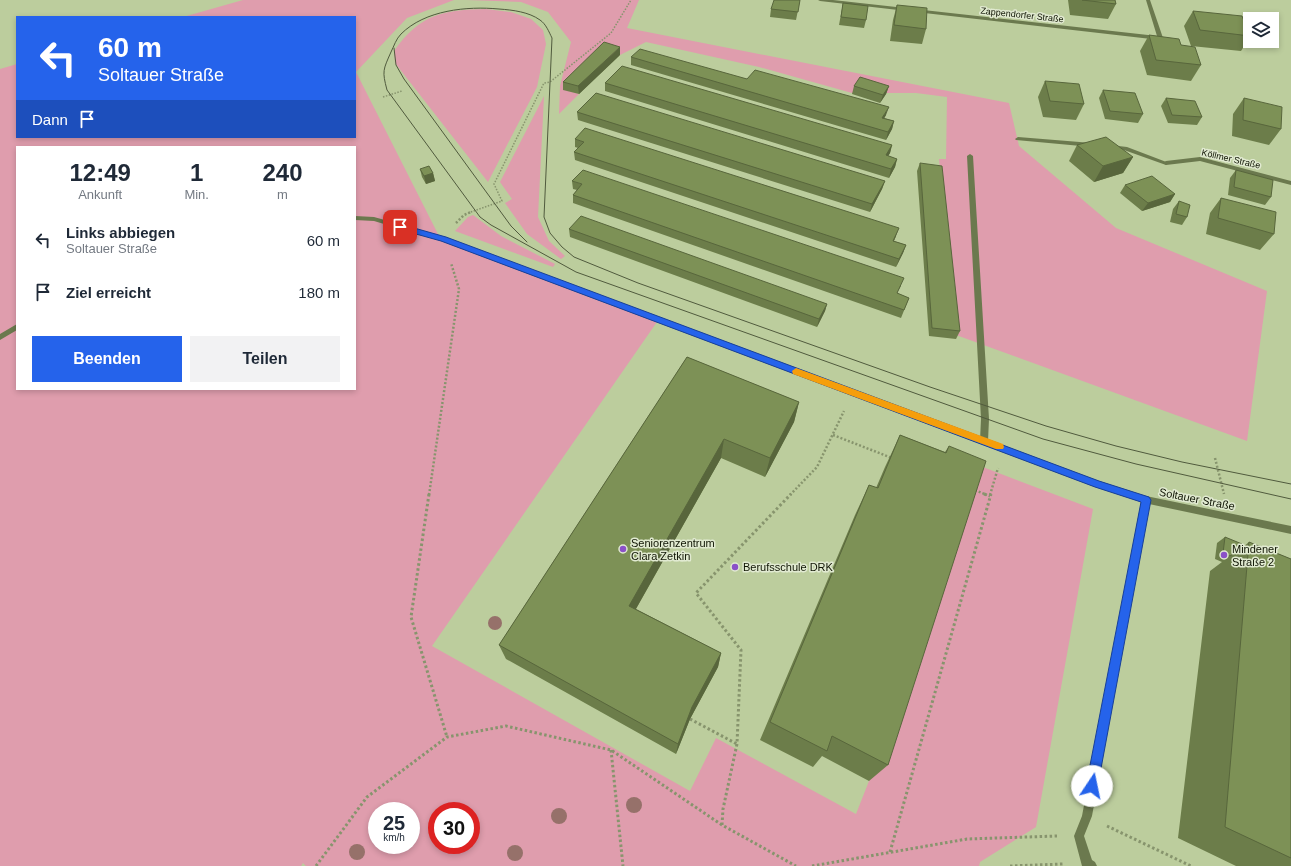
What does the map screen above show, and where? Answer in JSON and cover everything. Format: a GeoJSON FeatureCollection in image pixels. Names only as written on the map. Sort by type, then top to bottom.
{"type":"FeatureCollection","features":[{"type":"Feature","properties":{"kind":"street","name":"Zappendorfer Straße"},"geometry":{"type":"LineString","coordinates":[[820,0],[1160,38],[1148,0]]}},
{"type":"Feature","properties":{"kind":"street","name":"Köllmer Straße"},"geometry":{"type":"LineString","coordinates":[[1018,139],[1125,148],[1166,163],[1200,159],[1291,183]]}},
{"type":"Feature","properties":{"kind":"street"},"geometry":{"type":"LineString","coordinates":[[970,156],[980,363],[985,419],[984,440]]}},
{"type":"Feature","properties":{"kind":"street","name":"Soltauer Straße"},"geometry":{"type":"LineString","coordinates":[[356,218],[374,219],[443,239],[852,393],[984,440],[1098,484],[1146,500],[1291,530]]}},
{"type":"Feature","properties":{"kind":"street"},"geometry":{"type":"LineString","coordinates":[[0,338],[16,328]]}},
{"type":"Feature","properties":{"kind":"street"},"geometry":{"type":"LineString","coordinates":[[1089,865],[1079,836],[1087,816],[1146,500]]}},
{"type":"Feature","properties":{"kind":"path"},"geometry":{"type":"LineString","coordinates":[[464,215],[502,201],[494,184],[544,83],[550,82],[610,33],[631,0]]}},
{"type":"Feature","properties":{"kind":"path"},"geometry":{"type":"LineString","coordinates":[[383,97],[402,91]]}},
{"type":"Feature","properties":{"kind":"path"},"geometry":{"type":"LineString","coordinates":[[443,239],[459,289],[411,617],[447,737]]}},
{"type":"Feature","properties":{"kind":"path"},"geometry":{"type":"LineString","coordinates":[[722,825],[723,809],[737,744],[741,650],[696,594],[817,467],[852,393]]}},
{"type":"Feature","properties":{"kind":"path"},"geometry":{"type":"LineString","coordinates":[[833,435],[897,460]]}},
{"type":"Feature","properties":{"kind":"path"},"geometry":{"type":"LineString","coordinates":[[890,852],[998,468],[984,440]]}},
{"type":"Feature","properties":{"kind":"path"},"geometry":{"type":"LineString","coordinates":[[1215,458],[1229,516]]}},
{"type":"Feature","properties":{"kind":"path"},"geometry":{"type":"LineString","coordinates":[[968,488],[990,496]]}},
{"type":"Feature","properties":{"kind":"path"},"geometry":{"type":"LineString","coordinates":[[690,719],[737,744]]}},
{"type":"Feature","properties":{"kind":"path"},"geometry":{"type":"LineString","coordinates":[[316,866],[367,797],[447,737],[506,726],[611,750],[722,825],[796,866]]}},
{"type":"Feature","properties":{"kind":"path"},"geometry":{"type":"LineString","coordinates":[[611,750],[624,866]]}},
{"type":"Feature","properties":{"kind":"path"},"geometry":{"type":"LineString","coordinates":[[1087,816],[1191,866]]}},
{"type":"Feature","properties":{"kind":"path"},"geometry":{"type":"LineString","coordinates":[[812,866],[967,839],[1079,836]]}},
{"type":"Feature","properties":{"kind":"path"},"geometry":{"type":"LineString","coordinates":[[1010,866],[1089,865]]}},
{"type":"Feature","properties":{"kind":"shaded area"},"geometry":{"type":"Polygon","coordinates":[[[243,0],[454,0],[407,18],[356,72],[356,16],[187,16],[243,0]]]}},
{"type":"Feature","properties":{"kind":"shaded area"},"geometry":{"type":"Polygon","coordinates":[[[466,0],[639,0],[627,28],[1009,103],[1019,146],[1116,228],[1267,291],[1247,441],[956,335],[939,159],[946,159],[947,97],[916,93],[852,93],[759,67],[646,42],[620,55],[564,89],[579,94],[559,114],[560,86],[571,42],[548,12],[521,2],[466,0]]]}},
{"type":"Feature","properties":{"kind":"shaded area"},"geometry":{"type":"Polygon","coordinates":[[[486,9],[511,12],[531,19],[543,30],[546,44],[537,87],[488,182],[395,63],[394,51],[413,29],[434,16],[457,11],[486,9]]]}},
{"type":"Feature","properties":{"kind":"shaded area"},"geometry":{"type":"Polygon","coordinates":[[[16,64],[16,138],[356,138],[356,72],[440,238],[659,319],[432,646],[690,791],[716,738],[856,814],[869,781],[975,464],[1093,509],[1036,827],[980,862],[979,866],[306,866],[303,863],[301,866],[0,866],[0,69],[16,64]]]}},
{"type":"Feature","properties":{"kind":"shaded area"},"geometry":{"type":"Polygon","coordinates":[[[544,96],[538,217],[549,241],[565,256],[561,259],[527,234],[505,203],[512,199],[500,182],[544,96]]]}},
{"type":"Feature","properties":{"kind":"shaded area"},"geometry":{"type":"Polygon","coordinates":[[[473,215],[501,236],[555,264],[553,267],[455,231],[468,217],[473,215]]]}},
{"type":"Feature","properties":{"kind":"building"},"geometry":{"type":"Polygon","coordinates":[[[774,0],[800,0],[798,12],[771,9],[774,0]]]}},
{"type":"Feature","properties":{"kind":"building"},"geometry":{"type":"Polygon","coordinates":[[[1082,0],[1115,0],[1116,4],[1082,0]]]}},
{"type":"Feature","properties":{"kind":"building"},"geometry":{"type":"Polygon","coordinates":[[[843,3],[868,6],[866,20],[841,17],[843,3]]]}},
{"type":"Feature","properties":{"kind":"building"},"geometry":{"type":"Polygon","coordinates":[[[897,5],[927,8],[926,29],[894,25],[897,5]]]}},
{"type":"Feature","properties":{"kind":"building"},"geometry":{"type":"Polygon","coordinates":[[[1193,11],[1242,16],[1243,18],[1243,35],[1200,30],[1193,11]]]}},
{"type":"Feature","properties":{"kind":"building"},"geometry":{"type":"Polygon","coordinates":[[[1149,35],[1179,39],[1181,45],[1195,47],[1201,65],[1156,60],[1149,35]]]}},
{"type":"Feature","properties":{"kind":"building"},"geometry":{"type":"Polygon","coordinates":[[[604,42],[620,47],[578,86],[563,82],[604,42]]]}},
{"type":"Feature","properties":{"kind":"building"},"geometry":{"type":"Polygon","coordinates":[[[640,49],[747,79],[755,70],[889,107],[882,118],[894,121],[888,132],[631,57],[640,49]]]}},
{"type":"Feature","properties":{"kind":"building"},"geometry":{"type":"Polygon","coordinates":[[[622,66],[892,145],[886,155],[897,159],[891,169],[605,83],[622,66]]]}},
{"type":"Feature","properties":{"kind":"building"},"geometry":{"type":"Polygon","coordinates":[[[860,77],[889,86],[883,95],[854,86],[860,77]]]}},
{"type":"Feature","properties":{"kind":"building"},"geometry":{"type":"Polygon","coordinates":[[[1045,81],[1079,84],[1084,104],[1050,101],[1045,81]]]}},
{"type":"Feature","properties":{"kind":"building"},"geometry":{"type":"Polygon","coordinates":[[[1103,90],[1135,93],[1143,114],[1110,111],[1103,90]]]}},
{"type":"Feature","properties":{"kind":"building"},"geometry":{"type":"Polygon","coordinates":[[[596,93],[885,181],[872,204],[577,112],[596,93]]]}},
{"type":"Feature","properties":{"kind":"building"},"geometry":{"type":"Polygon","coordinates":[[[1166,98],[1195,101],[1202,117],[1172,115],[1166,98]]]}},
{"type":"Feature","properties":{"kind":"building"},"geometry":{"type":"Polygon","coordinates":[[[1244,98],[1282,107],[1281,129],[1243,120],[1244,98]]]}},
{"type":"Feature","properties":{"kind":"building"},"geometry":{"type":"Polygon","coordinates":[[[585,128],[899,228],[893,241],[906,245],[899,259],[574,152],[584,142],[575,139],[585,128]]]}},
{"type":"Feature","properties":{"kind":"building"},"geometry":{"type":"Polygon","coordinates":[[[1106,137],[1133,157],[1103,166],[1077,145],[1106,137]]]}},
{"type":"Feature","properties":{"kind":"building"},"geometry":{"type":"Polygon","coordinates":[[[920,163],[942,166],[960,331],[932,328],[920,163]]]}},
{"type":"Feature","properties":{"kind":"building"},"geometry":{"type":"Polygon","coordinates":[[[429,166],[433,173],[424,176],[420,169],[429,166]]]}},
{"type":"Feature","properties":{"kind":"building"},"geometry":{"type":"Polygon","coordinates":[[[583,170],[904,278],[897,293],[909,298],[904,310],[573,195],[582,184],[572,181],[583,170]]]}},
{"type":"Feature","properties":{"kind":"building"},"geometry":{"type":"Polygon","coordinates":[[[1236,170],[1273,180],[1271,197],[1234,187],[1236,170]]]}},
{"type":"Feature","properties":{"kind":"building"},"geometry":{"type":"Polygon","coordinates":[[[1152,176],[1175,194],[1148,203],[1125,185],[1152,176]]]}},
{"type":"Feature","properties":{"kind":"building"},"geometry":{"type":"Polygon","coordinates":[[[1221,198],[1276,212],[1274,234],[1218,218],[1221,198]]]}},
{"type":"Feature","properties":{"kind":"building"},"geometry":{"type":"Polygon","coordinates":[[[1179,201],[1190,205],[1187,217],[1176,214],[1179,201]]]}},
{"type":"Feature","properties":{"kind":"building"},"geometry":{"type":"Polygon","coordinates":[[[581,216],[827,304],[819,319],[569,229],[581,216]]]}},
{"type":"Feature","properties":{"kind":"building","name":"Seniorenzentrum Clara Zetkin"},"geometry":{"type":"Polygon","coordinates":[[[687,357],[799,402],[770,458],[724,439],[629,606],[721,653],[692,707],[678,744],[499,645],[687,357]]]}},
{"type":"Feature","properties":{"kind":"building"},"geometry":{"type":"Polygon","coordinates":[[[900,435],[946,453],[949,446],[986,461],[888,765],[832,736],[827,751],[770,722],[869,485],[878,488],[900,435]]]}},
{"type":"Feature","properties":{"kind":"building"},"geometry":{"type":"Polygon","coordinates":[[[1225,537],[1242,544],[1242,548],[1230,556],[1223,553],[1225,537]]]}},
{"type":"Feature","properties":{"kind":"building"},"geometry":{"type":"Polygon","coordinates":[[[1249,542],[1291,559],[1291,858],[1225,827],[1249,542]]]}},
{"type":"Feature","properties":{"kind":"tram line"},"geometry":{"type":"LineString","coordinates":[[1291,484],[1182,462],[1116,446],[1046,426],[930,387],[638,283],[574,257],[562,247],[550,233],[544,217],[552,38],[544,24],[536,17],[526,13],[504,9],[460,9],[447,11],[422,20],[401,34],[395,43],[384,71],[384,79],[387,90],[480,217],[491,225],[576,272],[1043,439],[1136,464],[1291,499]]}},
{"type":"Feature","properties":{"kind":"tram line"},"geometry":{"type":"LineString","coordinates":[[394,48],[396,65],[404,79],[511,226],[527,242]]}},
{"type":"Feature","properties":{"kind":"slow traffic"},"geometry":{"type":"LineString","coordinates":[[796,371],[1000,447]]}},
{"type":"Feature","properties":{"kind":"place","name":"Seniorenzentrum Clara Zetkin"},"geometry":{"type":"Point","coordinates":[623,549]}},
{"type":"Feature","properties":{"kind":"place","name":"Mindener Straße 2"},"geometry":{"type":"Point","coordinates":[1224,555]}},
{"type":"Feature","properties":{"kind":"place","name":"Berufsschule DRK"},"geometry":{"type":"Point","coordinates":[735,567]}},
{"type":"Feature","properties":{"kind":"route"},"geometry":{"type":"LineString","coordinates":[[400,227],[443,239],[659,319],[852,393],[984,440],[1098,484],[1146,500],[1092,786]]}}]}
